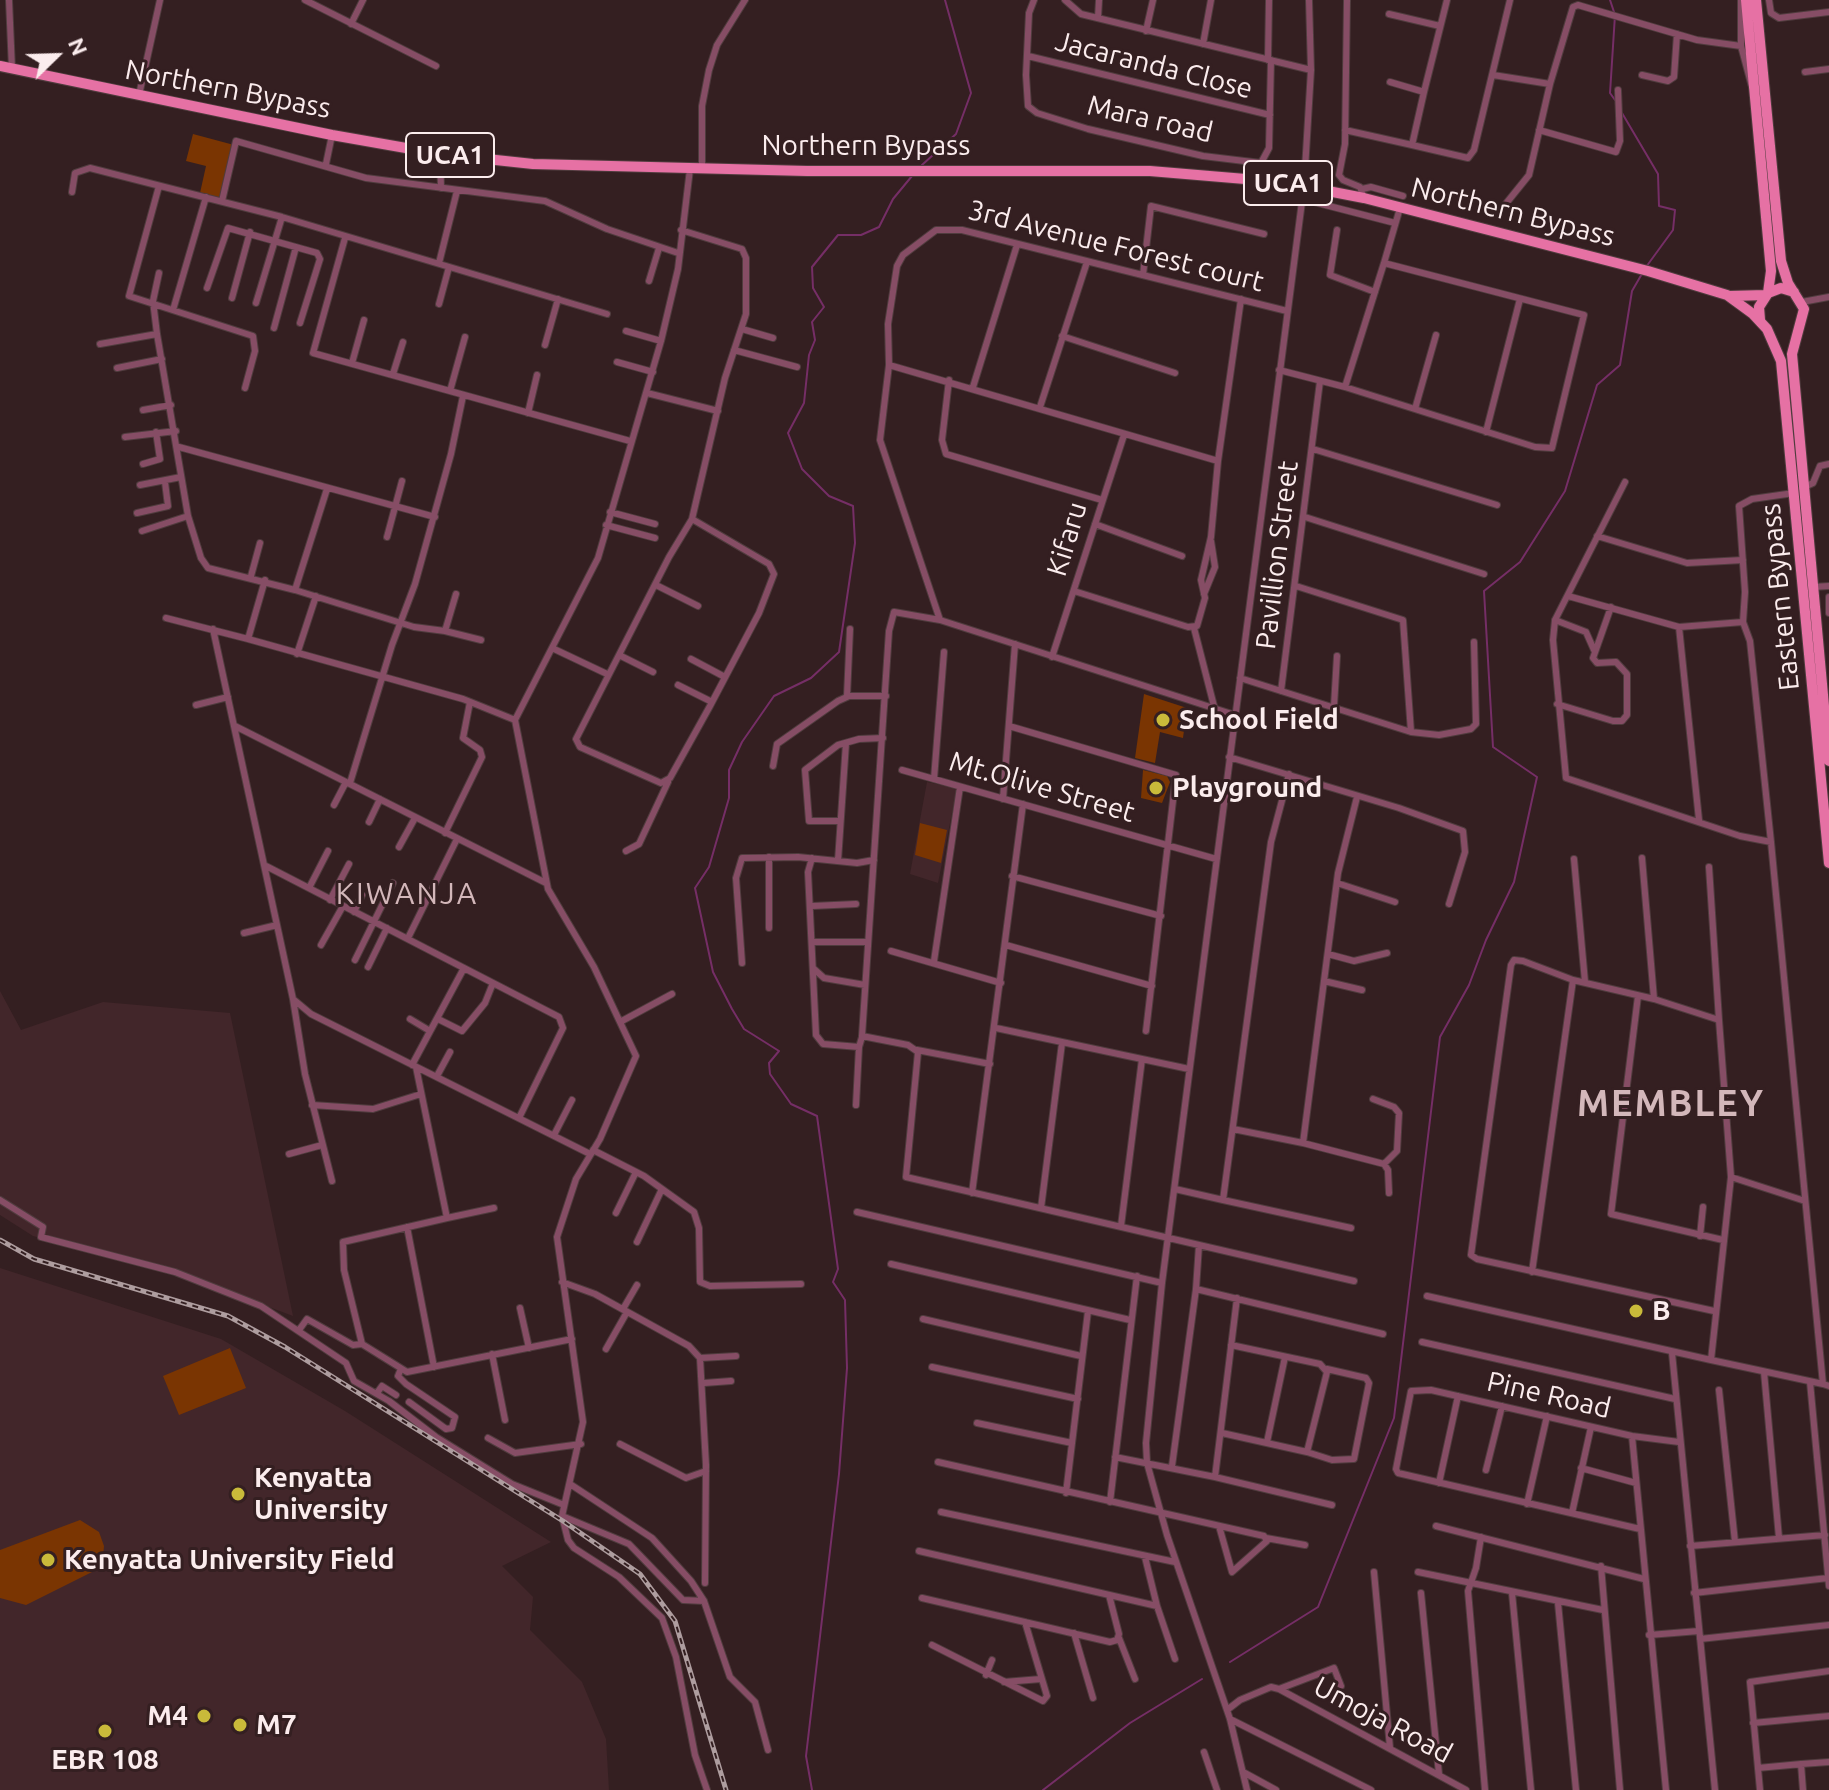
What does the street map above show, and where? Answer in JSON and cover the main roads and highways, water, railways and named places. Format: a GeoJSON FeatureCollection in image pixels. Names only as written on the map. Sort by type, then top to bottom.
{"type":"FeatureCollection","features":[{"type":"Feature","properties":{"kind":"main road","name":"Eastern Bypass"},"geometry":{"type":"LineString","coordinates":[[1743,0],[1755,89],[1771,271],[1767,294],[1759,307],[1778,329],[1792,354],[1800,466],[1798,490],[1829,863]]}},
{"type":"Feature","properties":{"kind":"main road"},"geometry":{"type":"LineString","coordinates":[[1756,0],[1781,261],[1794,292]]}},
{"type":"Feature","properties":{"kind":"main road","name":"Northern Bypass"},"geometry":{"type":"LineString","coordinates":[[0,66],[332,135],[440,154],[533,164],[690,169],[1195,173],[1363,193],[1400,208],[1643,269],[1727,295]]}},
{"type":"Feature","properties":{"kind":"main road"},"geometry":{"type":"LineString","coordinates":[[1767,294],[1781,288],[1794,292]]}},
{"type":"Feature","properties":{"kind":"main road","name":"Eastern Bypass"},"geometry":{"type":"LineString","coordinates":[[1778,329],[1804,315],[1802,302],[1794,292]]}},
{"type":"Feature","properties":{"kind":"main road","name":"UCA1"},"geometry":{"type":"LineString","coordinates":[[1727,295],[1767,294]]}},
{"type":"Feature","properties":{"kind":"main road","name":"UCA1"},"geometry":{"type":"LineString","coordinates":[[1727,295],[1778,329]]}},
{"type":"Feature","properties":{"kind":"main road","name":"Eastern Bypass"},"geometry":{"type":"LineString","coordinates":[[1778,329],[1798,490],[1823,648],[1829,759]]}},
{"type":"Feature","properties":{"kind":"waterway"},"geometry":{"type":"LineString","coordinates":[[922,165],[956,134],[971,93],[945,0]]}},
{"type":"Feature","properties":{"kind":"waterway"},"geometry":{"type":"LineString","coordinates":[[1610,0],[1615,15],[1610,93],[1615,100]]}},
{"type":"Feature","properties":{"kind":"waterway"},"geometry":{"type":"LineString","coordinates":[[1622,113],[1658,174],[1659,206],[1675,210],[1673,230],[1646,267]]}},
{"type":"Feature","properties":{"kind":"waterway"},"geometry":{"type":"LineString","coordinates":[[812,1790],[806,1756],[839,1474],[847,1368],[845,1300],[833,1282],[838,1269],[817,1116],[791,1104],[770,1074],[769,1063],[779,1051],[744,1029],[732,1009],[713,972],[695,888],[709,867],[729,798],[729,770],[742,742],[774,696],[811,678],[839,652],[855,543],[853,506],[829,496],[802,469],[788,433],[804,403],[809,355],[815,340],[812,322],[824,307],[813,288],[812,267],[838,235],[861,235],[879,227],[893,199],[912,176]]}},
{"type":"Feature","properties":{"kind":"waterway"},"geometry":{"type":"LineString","coordinates":[[1230,1662],[1318,1607],[1394,1418],[1440,1037],[1469,985],[1486,940],[1514,882],[1537,777],[1493,747],[1484,591],[1520,562],[1565,491],[1597,385],[1620,365],[1632,291],[1643,272]]}},
{"type":"Feature","properties":{"kind":"waterway"},"geometry":{"type":"LineString","coordinates":[[1043,1790],[1130,1723],[1202,1679]]}},
{"type":"Feature","properties":{"kind":"railway"},"geometry":{"type":"LineString","coordinates":[[0,1240],[34,1259],[228,1316],[285,1347],[563,1521],[640,1574],[675,1621],[726,1790]]}},
{"type":"Feature","properties":{"kind":"place","name":"School Field"},"geometry":{"type":"Point","coordinates":[1163,720]}},
{"type":"Feature","properties":{"kind":"place","name":"Playground"},"geometry":{"type":"Point","coordinates":[1156,788]}},
{"type":"Feature","properties":{"kind":"place","name":"B"},"geometry":{"type":"Point","coordinates":[1636,1311]}},
{"type":"Feature","properties":{"kind":"place","name":"Kenyatta University"},"geometry":{"type":"Point","coordinates":[238,1494]}},
{"type":"Feature","properties":{"kind":"place","name":"Kenyatta University Field"},"geometry":{"type":"Point","coordinates":[48,1560]}},
{"type":"Feature","properties":{"kind":"place","name":"M4"},"geometry":{"type":"Point","coordinates":[204,1716]}},
{"type":"Feature","properties":{"kind":"place","name":"M7"},"geometry":{"type":"Point","coordinates":[240,1725]}},
{"type":"Feature","properties":{"kind":"place","name":"EBR 108"},"geometry":{"type":"Point","coordinates":[105,1731]}},
{"type":"Feature","properties":{"kind":"district","name":"KIWANJA"},"geometry":{"type":"Point","coordinates":[407,894]}},
{"type":"Feature","properties":{"kind":"district","name":"MEMBLEY"},"geometry":{"type":"Point","coordinates":[1671,1104]}}]}
